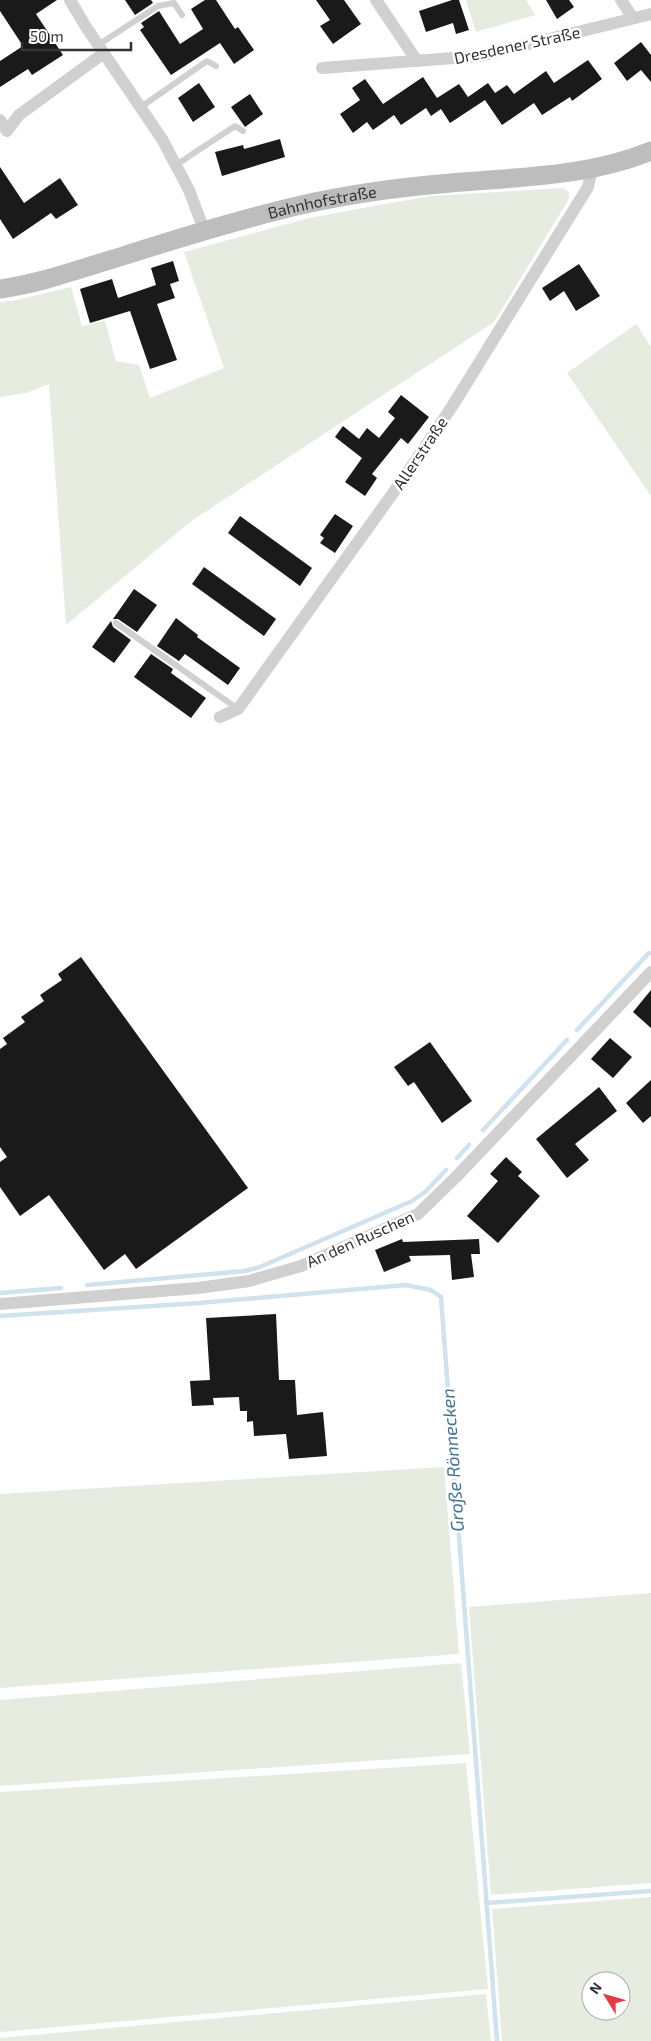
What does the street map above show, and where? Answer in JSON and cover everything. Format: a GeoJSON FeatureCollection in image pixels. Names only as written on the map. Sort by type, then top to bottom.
{"type":"FeatureCollection","features":[{"type":"Feature","properties":{"kind":"street"},"geometry":{"type":"LineString","coordinates":[[70,0],[162,139],[189,190],[204,230]]}},
{"type":"Feature","properties":{"kind":"street"},"geometry":{"type":"LineString","coordinates":[[376,0],[417,61]]}},
{"type":"Feature","properties":{"kind":"street"},"geometry":{"type":"LineString","coordinates":[[621,0],[634,18]]}},
{"type":"Feature","properties":{"kind":"street","name":"Dresdener Straße"},"geometry":{"type":"LineString","coordinates":[[322,68],[480,56],[651,14]]}},
{"type":"Feature","properties":{"kind":"street"},"geometry":{"type":"LineString","coordinates":[[0,120],[7,131],[19,115],[101,49]]}},
{"type":"Feature","properties":{"kind":"street","name":"Bahnhofstraße"},"geometry":{"type":"LineString","coordinates":[[0,289],[51,279],[204,230],[302,205],[375,192],[449,183],[544,176],[592,169],[624,161],[651,151]]}},
{"type":"Feature","properties":{"kind":"street","name":"Allerstraße"},"geometry":{"type":"LineString","coordinates":[[238,709],[401,482],[453,405],[588,187],[592,169]]}},
{"type":"Feature","properties":{"kind":"street"},"geometry":{"type":"LineString","coordinates":[[220,717],[238,709]]}},
{"type":"Feature","properties":{"kind":"street","name":"An den Ruschen"},"geometry":{"type":"LineString","coordinates":[[0,1304],[198,1288],[249,1281],[301,1266],[418,1214],[457,1176],[651,972]]}},
{"type":"Feature","properties":{"kind":"lane"},"geometry":{"type":"LineString","coordinates":[[101,49],[158,6],[174,3],[182,15]]}},
{"type":"Feature","properties":{"kind":"lane"},"geometry":{"type":"LineString","coordinates":[[141,107],[208,61],[216,66]]}},
{"type":"Feature","properties":{"kind":"lane"},"geometry":{"type":"LineString","coordinates":[[176,165],[235,126],[243,131]]}},
{"type":"Feature","properties":{"kind":"lane"},"geometry":{"type":"LineString","coordinates":[[116,622],[238,709]]}},
{"type":"Feature","properties":{"kind":"shaded area"},"geometry":{"type":"Polygon","coordinates":[[[466,0],[526,0],[535,15],[476,32],[466,0]]]}},
{"type":"Feature","properties":{"kind":"shaded area"},"geometry":{"type":"Polygon","coordinates":[[[563,188],[569,192],[569,199],[494,322],[190,522],[66,625],[49,384],[26,393],[0,397],[0,302],[17,300],[71,287],[82,326],[105,321],[116,361],[139,365],[150,398],[224,368],[184,252],[309,218],[396,202],[432,196],[563,188]]]}},
{"type":"Feature","properties":{"kind":"shaded area"},"geometry":{"type":"Polygon","coordinates":[[[636,324],[651,347],[651,496],[567,373],[636,324]]]}},
{"type":"Feature","properties":{"kind":"shaded area"},"geometry":{"type":"Polygon","coordinates":[[[444,1467],[459,1654],[0,1688],[0,1494],[444,1467]]]}},
{"type":"Feature","properties":{"kind":"shaded area"},"geometry":{"type":"Polygon","coordinates":[[[651,1593],[651,1883],[491,1895],[469,1607],[651,1593]]]}},
{"type":"Feature","properties":{"kind":"shaded area"},"geometry":{"type":"Polygon","coordinates":[[[461,1663],[470,1754],[0,1786],[0,1700],[461,1663]]]}},
{"type":"Feature","properties":{"kind":"shaded area"},"geometry":{"type":"Polygon","coordinates":[[[466,1763],[488,1989],[0,2032],[0,1792],[466,1763]]]}},
{"type":"Feature","properties":{"kind":"shaded area"},"geometry":{"type":"Polygon","coordinates":[[[651,1897],[651,2041],[502,2041],[492,1909],[651,1897]]]}},
{"type":"Feature","properties":{"kind":"shaded area"},"geometry":{"type":"Polygon","coordinates":[[[486,1994],[491,2041],[0,2041],[0,2038],[486,1994]]]}},
{"type":"Feature","properties":{"kind":"building"},"geometry":{"type":"Polygon","coordinates":[[[0,0],[57,0],[36,14],[63,55],[32,75],[28,69],[0,87],[0,61],[23,46],[0,11],[0,0]]]}},
{"type":"Feature","properties":{"kind":"building"},"geometry":{"type":"Polygon","coordinates":[[[125,0],[151,0],[153,3],[135,15],[125,0]]]}},
{"type":"Feature","properties":{"kind":"building"},"geometry":{"type":"Polygon","coordinates":[[[205,0],[216,0],[235,29],[238,27],[254,50],[234,64],[220,43],[171,75],[140,30],[144,27],[141,23],[159,11],[180,44],[203,29],[191,9],[205,0]]]}},
{"type":"Feature","properties":{"kind":"building"},"geometry":{"type":"Polygon","coordinates":[[[316,0],[344,0],[361,24],[333,44],[320,26],[330,20],[316,0]]]}},
{"type":"Feature","properties":{"kind":"building"},"geometry":{"type":"Polygon","coordinates":[[[452,0],[459,0],[469,30],[456,34],[453,23],[426,32],[419,11],[452,0]]]}},
{"type":"Feature","properties":{"kind":"building"},"geometry":{"type":"Polygon","coordinates":[[[546,0],[569,0],[574,7],[557,19],[546,0]]]}},
{"type":"Feature","properties":{"kind":"building"},"geometry":{"type":"Polygon","coordinates":[[[641,42],[651,55],[651,82],[641,70],[627,81],[614,63],[641,42]]]}},
{"type":"Feature","properties":{"kind":"building"},"geometry":{"type":"Polygon","coordinates":[[[588,60],[602,79],[572,101],[570,97],[542,115],[534,103],[502,125],[485,100],[450,123],[441,109],[431,116],[426,108],[401,125],[394,115],[373,130],[367,122],[353,133],[340,114],[360,100],[352,88],[365,79],[383,104],[423,77],[437,98],[459,84],[468,97],[488,83],[495,93],[507,85],[514,94],[546,71],[554,83],[588,60]]]}},
{"type":"Feature","properties":{"kind":"building"},"geometry":{"type":"Polygon","coordinates":[[[199,83],[215,107],[193,122],[178,98],[199,83]]]}},
{"type":"Feature","properties":{"kind":"building"},"geometry":{"type":"Polygon","coordinates":[[[250,94],[263,114],[245,127],[231,107],[250,94]]]}},
{"type":"Feature","properties":{"kind":"building"},"geometry":{"type":"Polygon","coordinates":[[[280,139],[285,157],[222,176],[215,152],[243,145],[244,149],[280,139]]]}},
{"type":"Feature","properties":{"kind":"building"},"geometry":{"type":"Polygon","coordinates":[[[0,167],[24,203],[60,178],[78,205],[56,219],[51,213],[13,239],[0,219],[0,167]]]}},
{"type":"Feature","properties":{"kind":"building"},"geometry":{"type":"Polygon","coordinates":[[[173,261],[179,281],[170,284],[175,298],[157,304],[177,360],[150,369],[130,311],[90,323],[80,289],[112,279],[118,298],[156,285],[151,268],[173,261]]]}},
{"type":"Feature","properties":{"kind":"building"},"geometry":{"type":"Polygon","coordinates":[[[579,264],[600,296],[576,311],[564,291],[550,301],[542,288],[579,264]]]}},
{"type":"Feature","properties":{"kind":"building"},"geometry":{"type":"Polygon","coordinates":[[[401,395],[429,417],[408,444],[401,438],[372,474],[377,478],[365,496],[345,482],[362,458],[335,437],[343,426],[359,439],[367,428],[379,438],[395,418],[388,412],[401,395]]]}},
{"type":"Feature","properties":{"kind":"building"},"geometry":{"type":"Polygon","coordinates":[[[335,514],[353,526],[335,553],[320,543],[324,538],[320,535],[335,514]]]}},
{"type":"Feature","properties":{"kind":"building"},"geometry":{"type":"Polygon","coordinates":[[[240,516],[312,568],[300,586],[228,533],[240,516]]]}},
{"type":"Feature","properties":{"kind":"building"},"geometry":{"type":"Polygon","coordinates":[[[204,567],[276,619],[264,636],[192,584],[204,567]]]}},
{"type":"Feature","properties":{"kind":"building"},"geometry":{"type":"Polygon","coordinates":[[[134,589],[157,605],[137,632],[118,619],[113,619],[134,589]]]}},
{"type":"Feature","properties":{"kind":"building"},"geometry":{"type":"Polygon","coordinates":[[[176,618],[198,635],[197,637],[240,668],[228,685],[185,654],[179,661],[157,646],[176,618]]]}},
{"type":"Feature","properties":{"kind":"building"},"geometry":{"type":"Polygon","coordinates":[[[111,621],[113,627],[131,640],[114,663],[92,647],[111,621]]]}},
{"type":"Feature","properties":{"kind":"building"},"geometry":{"type":"Polygon","coordinates":[[[151,654],[173,669],[171,673],[206,698],[191,718],[134,677],[151,654]]]}},
{"type":"Feature","properties":{"kind":"building"},"geometry":{"type":"Polygon","coordinates":[[[81,957],[248,1188],[136,1269],[125,1254],[104,1270],[49,1195],[20,1216],[0,1187],[0,1162],[7,1157],[0,1147],[0,1049],[7,1044],[3,1038],[25,1022],[21,1017],[44,1001],[40,995],[62,980],[58,974],[81,957]]]}},
{"type":"Feature","properties":{"kind":"building"},"geometry":{"type":"Polygon","coordinates":[[[651,990],[651,1028],[633,1012],[651,990]]]}},
{"type":"Feature","properties":{"kind":"building"},"geometry":{"type":"Polygon","coordinates":[[[610,1038],[632,1057],[613,1078],[591,1059],[610,1038]]]}},
{"type":"Feature","properties":{"kind":"building"},"geometry":{"type":"Polygon","coordinates":[[[430,1042],[472,1101],[442,1123],[414,1082],[408,1086],[394,1067],[430,1042]]]}},
{"type":"Feature","properties":{"kind":"building"},"geometry":{"type":"Polygon","coordinates":[[[651,1080],[651,1116],[643,1123],[626,1103],[651,1080]]]}},
{"type":"Feature","properties":{"kind":"building"},"geometry":{"type":"Polygon","coordinates":[[[599,1087],[617,1111],[575,1144],[589,1160],[567,1178],[536,1139],[599,1087]]]}},
{"type":"Feature","properties":{"kind":"building"},"geometry":{"type":"Polygon","coordinates":[[[506,1157],[522,1172],[518,1176],[540,1196],[498,1243],[467,1216],[498,1181],[490,1174],[506,1157]]]}},
{"type":"Feature","properties":{"kind":"building"},"geometry":{"type":"Polygon","coordinates":[[[402,1239],[403,1242],[479,1239],[480,1254],[471,1254],[474,1277],[452,1280],[450,1255],[409,1256],[411,1261],[384,1272],[375,1250],[402,1239]]]}},
{"type":"Feature","properties":{"kind":"building"},"geometry":{"type":"Polygon","coordinates":[[[276,1314],[279,1380],[295,1380],[297,1415],[323,1412],[327,1456],[289,1459],[286,1434],[254,1436],[253,1421],[247,1422],[247,1411],[240,1411],[239,1397],[213,1398],[214,1405],[192,1406],[190,1381],[210,1380],[206,1318],[276,1314]]]}},
{"type":"Feature","properties":{"kind":"waterway"},"geometry":{"type":"LineString","coordinates":[[577,1030],[649,953]]}},
{"type":"Feature","properties":{"kind":"waterway"},"geometry":{"type":"LineString","coordinates":[[483,1130],[567,1040]]}},
{"type":"Feature","properties":{"kind":"waterway"},"geometry":{"type":"LineString","coordinates":[[457,1158],[469,1145]]}},
{"type":"Feature","properties":{"kind":"waterway"},"geometry":{"type":"LineString","coordinates":[[87,1285],[245,1271],[260,1267],[412,1201],[425,1192],[446,1170]]}},
{"type":"Feature","properties":{"kind":"waterway","name":"Große Rönnecken"},"geometry":{"type":"LineString","coordinates":[[0,1316],[199,1303],[406,1285],[431,1290],[441,1297],[497,2041]]}},
{"type":"Feature","properties":{"kind":"waterway"},"geometry":{"type":"LineString","coordinates":[[0,1293],[61,1288]]}},
{"type":"Feature","properties":{"kind":"waterway","name":"Große Rönnecken"},"geometry":{"type":"LineString","coordinates":[[486,1903],[651,1891]]}}]}
